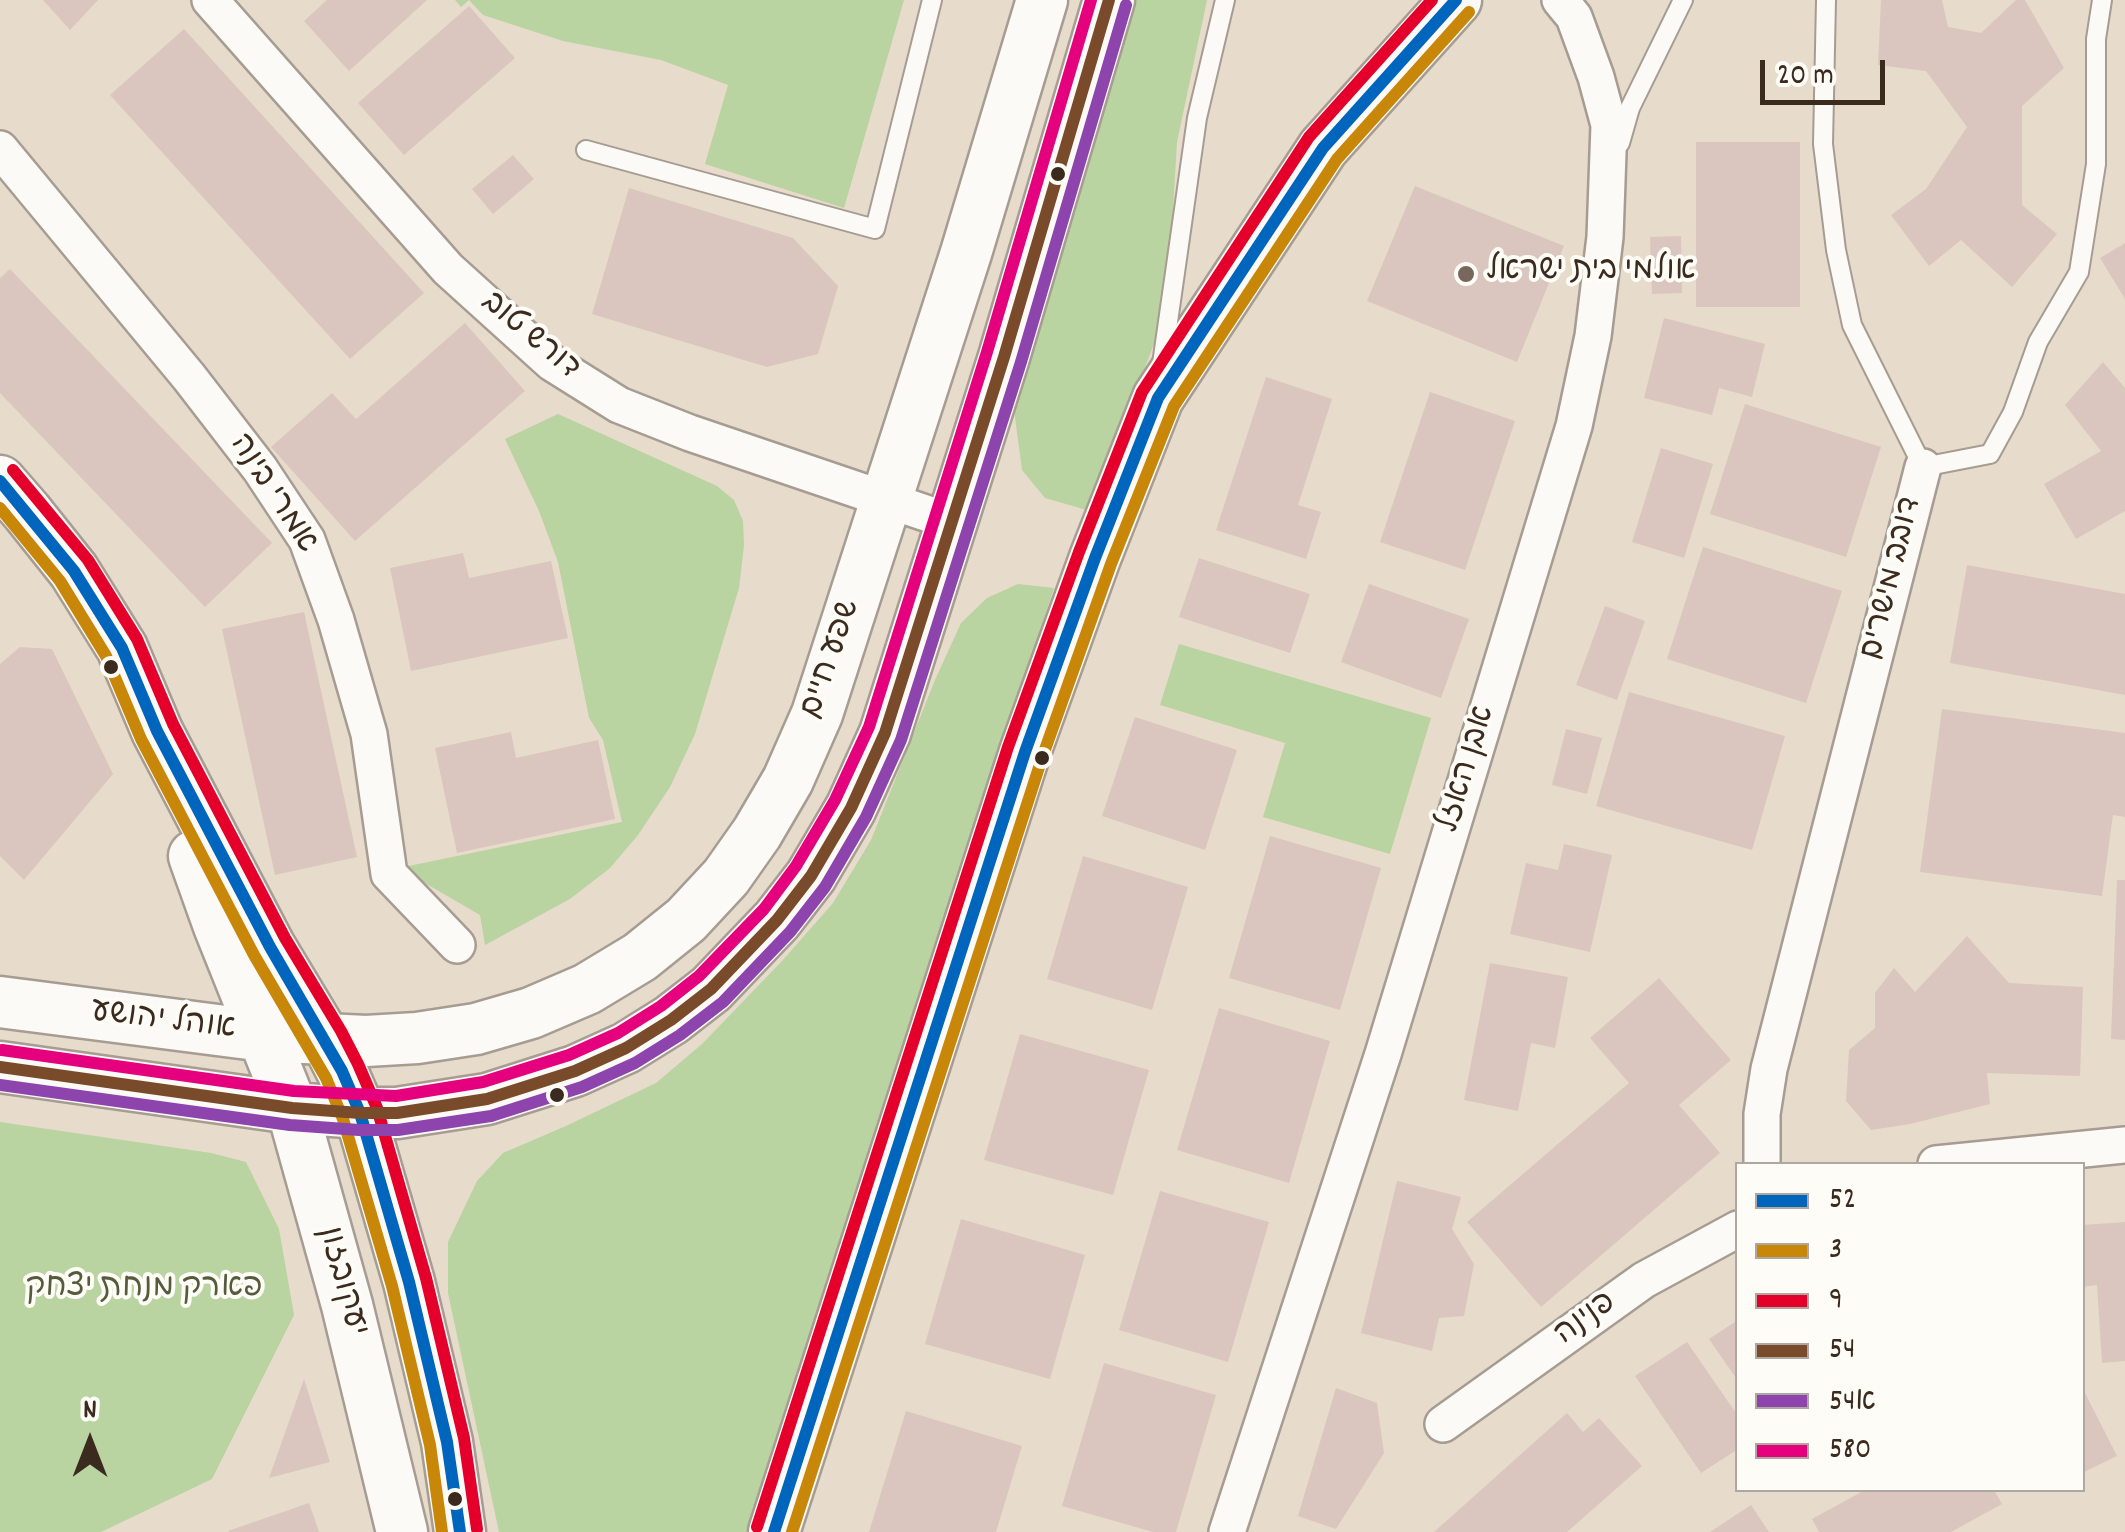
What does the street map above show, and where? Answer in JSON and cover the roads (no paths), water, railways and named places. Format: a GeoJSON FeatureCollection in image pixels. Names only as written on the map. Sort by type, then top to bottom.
{"type":"FeatureCollection","features":[{"type":"Feature","properties":{"kind":"street","name":"דורש טוב"},"geometry":{"type":"LineString","coordinates":[[210,0],[448,269],[552,363],[619,405],[952,522]]}},
{"type":"Feature","properties":{"kind":"street","name":"שפע חיים"},"geometry":{"type":"LineString","coordinates":[[326,1040],[417,1038],[476,1029],[587,990],[640,957],[686,920],[726,877],[757,834],[788,780],[817,714],[966,253],[1042,0]]}},
{"type":"Feature","properties":{"kind":"street"},"geometry":{"type":"LineString","coordinates":[[292,1108],[397,1113],[487,1099],[575,1071],[626,1048],[711,989],[777,920],[810,876],[864,783],[890,719],[1004,357],[1109,0]]}},
{"type":"Feature","properties":{"kind":"street"},"geometry":{"type":"LineString","coordinates":[[774,1532],[1025,752],[1158,398],[1323,148],[1456,0]]}},
{"type":"Feature","properties":{"kind":"street","name":"אבן האזל"},"geometry":{"type":"LineString","coordinates":[[1226,1532],[1383,1054],[1574,426],[1593,336],[1605,237],[1609,126],[1574,17],[1560,0]]}},
{"type":"Feature","properties":{"kind":"street","name":"אמרי בינה"},"geometry":{"type":"LineString","coordinates":[[0,148],[189,376],[260,469],[307,540],[336,620],[369,734],[389,874],[457,945]]}},
{"type":"Feature","properties":{"kind":"street","name":"דובב מישרים"},"geometry":{"type":"LineString","coordinates":[[1762,1162],[1762,1114],[1769,1069],[1922,467]]}},
{"type":"Feature","properties":{"kind":"street"},"geometry":{"type":"LineString","coordinates":[[0,482],[74,571],[122,648],[157,731]]}},
{"type":"Feature","properties":{"kind":"street","name":"יעקובזון"},"geometry":{"type":"LineString","coordinates":[[157,731],[192,849],[292,1108],[347,1305],[402,1532]]}},
{"type":"Feature","properties":{"kind":"street","name":"יעקובזון"},"geometry":{"type":"LineString","coordinates":[[157,731],[270,947],[326,1040],[360,1113],[413,1300],[446,1442],[460,1532]]}},
{"type":"Feature","properties":{"kind":"street","name":"אוהל יהושע"},"geometry":{"type":"LineString","coordinates":[[0,1002],[264,1036],[326,1040]]}},
{"type":"Feature","properties":{"kind":"street","name":"אוהל יהושע"},"geometry":{"type":"LineString","coordinates":[[0,1068],[292,1108]]}},
{"type":"Feature","properties":{"kind":"street"},"geometry":{"type":"LineString","coordinates":[[1956,1162],[2125,1145]]}},
{"type":"Feature","properties":{"kind":"street","name":"פנינה"},"geometry":{"type":"LineString","coordinates":[[1443,1424],[1644,1280],[1735,1231]]}},
{"type":"Feature","properties":{"kind":"lane"},"geometry":{"type":"LineString","coordinates":[[586,150],[875,229],[932,0]]}},
{"type":"Feature","properties":{"kind":"lane"},"geometry":{"type":"LineString","coordinates":[[1158,398],[1196,118],[1225,0]]}},
{"type":"Feature","properties":{"kind":"lane"},"geometry":{"type":"LineString","coordinates":[[1606,192],[1630,108],[1683,0]]}},
{"type":"Feature","properties":{"kind":"lane","name":"דובב מישרים"},"geometry":{"type":"LineString","coordinates":[[1826,0],[1824,144],[1836,250],[1852,326],[1922,467]]}},
{"type":"Feature","properties":{"kind":"lane"},"geometry":{"type":"LineString","coordinates":[[1922,467],[1990,454],[2013,412],[2038,342],[2079,272],[2096,164],[2096,39],[2102,0]]}},
{"type":"Feature","properties":{"kind":"place","name":"אולמי בית ישראל"},"geometry":{"type":"Point","coordinates":[1466,274]}},
{"type":"Feature","properties":{"kind":"park label","name":"פארק מנחת יצחק"},"geometry":{"type":"Point","coordinates":[144,1291]}}]}
